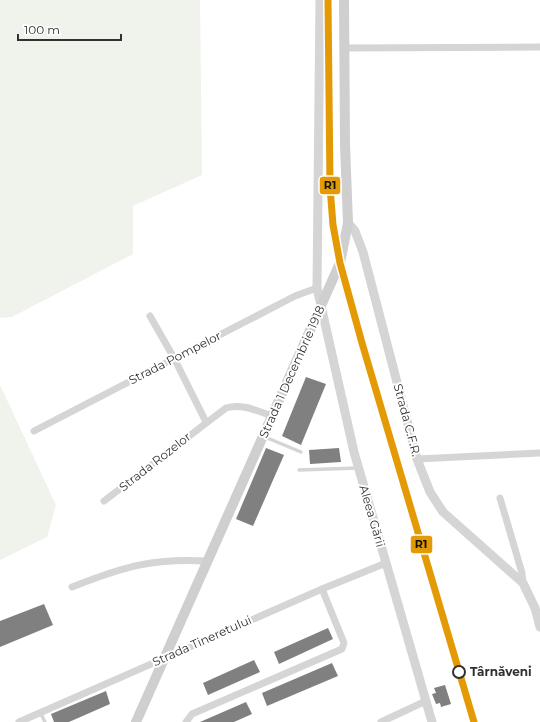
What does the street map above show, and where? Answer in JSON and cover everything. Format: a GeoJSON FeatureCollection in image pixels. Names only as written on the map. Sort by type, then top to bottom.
{"type":"FeatureCollection","features":[{"type":"Feature","properties":{"kind":"main road","name":"Strada 1 Decembrie 1918"},"geometry":{"type":"LineString","coordinates":[[136,722],[340,263],[348,223],[345,145],[344,0]]}},
{"type":"Feature","properties":{"kind":"street","name":"Aleea Gării"},"geometry":{"type":"LineString","coordinates":[[320,0],[317,288],[358,468],[432,722]]}},
{"type":"Feature","properties":{"kind":"street"},"geometry":{"type":"LineString","coordinates":[[344,48],[540,47]]}},
{"type":"Feature","properties":{"kind":"street","name":"Strada C.F.R."},"geometry":{"type":"LineString","coordinates":[[348,223],[355,231],[363,252],[417,459],[430,492],[443,512],[523,583]]}},
{"type":"Feature","properties":{"kind":"street","name":"Strada Pompelor"},"geometry":{"type":"LineString","coordinates":[[34,431],[295,296],[317,288]]}},
{"type":"Feature","properties":{"kind":"street"},"geometry":{"type":"LineString","coordinates":[[150,316],[174,358],[206,422]]}},
{"type":"Feature","properties":{"kind":"street","name":"Strada Rozelor"},"geometry":{"type":"LineString","coordinates":[[104,501],[206,422],[232,406],[245,407],[272,416]]}},
{"type":"Feature","properties":{"kind":"street"},"geometry":{"type":"LineString","coordinates":[[417,459],[540,453]]}},
{"type":"Feature","properties":{"kind":"street","name":"Strada C.F.R."},"geometry":{"type":"LineString","coordinates":[[500,498],[522,573],[523,583],[535,608],[540,627]]}},
{"type":"Feature","properties":{"kind":"street"},"geometry":{"type":"LineString","coordinates":[[72,587],[109,572],[138,564],[168,561],[207,561]]}},
{"type":"Feature","properties":{"kind":"street","name":"Strada Tineretului"},"geometry":{"type":"LineString","coordinates":[[19,722],[164,657],[386,563]]}},
{"type":"Feature","properties":{"kind":"street"},"geometry":{"type":"LineString","coordinates":[[186,722],[192,714],[342,649],[344,643],[322,589]]}},
{"type":"Feature","properties":{"kind":"street"},"geometry":{"type":"LineString","coordinates":[[381,722],[426,701]]}},
{"type":"Feature","properties":{"kind":"lane"},"geometry":{"type":"LineString","coordinates":[[263,436],[301,452]]}},
{"type":"Feature","properties":{"kind":"lane"},"geometry":{"type":"LineString","coordinates":[[299,470],[358,468]]}},
{"type":"Feature","properties":{"kind":"lane"},"geometry":{"type":"LineString","coordinates":[[40,712],[45,722]]}},
{"type":"Feature","properties":{"kind":"shaded area"},"geometry":{"type":"Polygon","coordinates":[[[0,0],[200,0],[202,175],[133,206],[133,254],[12,317],[0,318],[0,0]]]}},
{"type":"Feature","properties":{"kind":"shaded area"},"geometry":{"type":"Polygon","coordinates":[[[0,385],[56,505],[47,537],[0,560],[0,385]]]}},
{"type":"Feature","properties":{"kind":"building"},"geometry":{"type":"Polygon","coordinates":[[[306,377],[326,384],[301,445],[282,436],[306,377]]]}},
{"type":"Feature","properties":{"kind":"building"},"geometry":{"type":"Polygon","coordinates":[[[266,448],[284,455],[253,526],[236,519],[266,448]]]}},
{"type":"Feature","properties":{"kind":"building"},"geometry":{"type":"Polygon","coordinates":[[[339,448],[341,462],[310,464],[309,450],[339,448]]]}},
{"type":"Feature","properties":{"kind":"building"},"geometry":{"type":"Polygon","coordinates":[[[44,604],[53,625],[0,647],[0,621],[44,604]]]}},
{"type":"Feature","properties":{"kind":"building"},"geometry":{"type":"Polygon","coordinates":[[[328,628],[333,639],[279,664],[274,652],[328,628]]]}},
{"type":"Feature","properties":{"kind":"building"},"geometry":{"type":"Polygon","coordinates":[[[254,660],[260,672],[208,695],[203,683],[254,660]]]}},
{"type":"Feature","properties":{"kind":"building"},"geometry":{"type":"Polygon","coordinates":[[[332,663],[338,676],[267,706],[262,693],[332,663]]]}},
{"type":"Feature","properties":{"kind":"building"},"geometry":{"type":"Polygon","coordinates":[[[445,685],[451,704],[441,707],[440,703],[436,704],[432,694],[436,693],[434,688],[445,685]]]}},
{"type":"Feature","properties":{"kind":"building"},"geometry":{"type":"Polygon","coordinates":[[[106,691],[110,704],[69,722],[54,722],[51,714],[106,691]]]}},
{"type":"Feature","properties":{"kind":"building"},"geometry":{"type":"Polygon","coordinates":[[[246,702],[252,714],[234,722],[200,722],[246,702]]]}},
{"type":"Feature","properties":{"kind":"transit line","name":"R1"},"geometry":{"type":"LineString","coordinates":[[328,0],[330,187],[333,225],[340,263],[362,343],[474,722]]}},
{"type":"Feature","properties":{"kind":"place","name":"Târnăveni"},"geometry":{"type":"Point","coordinates":[459,672]}}]}
